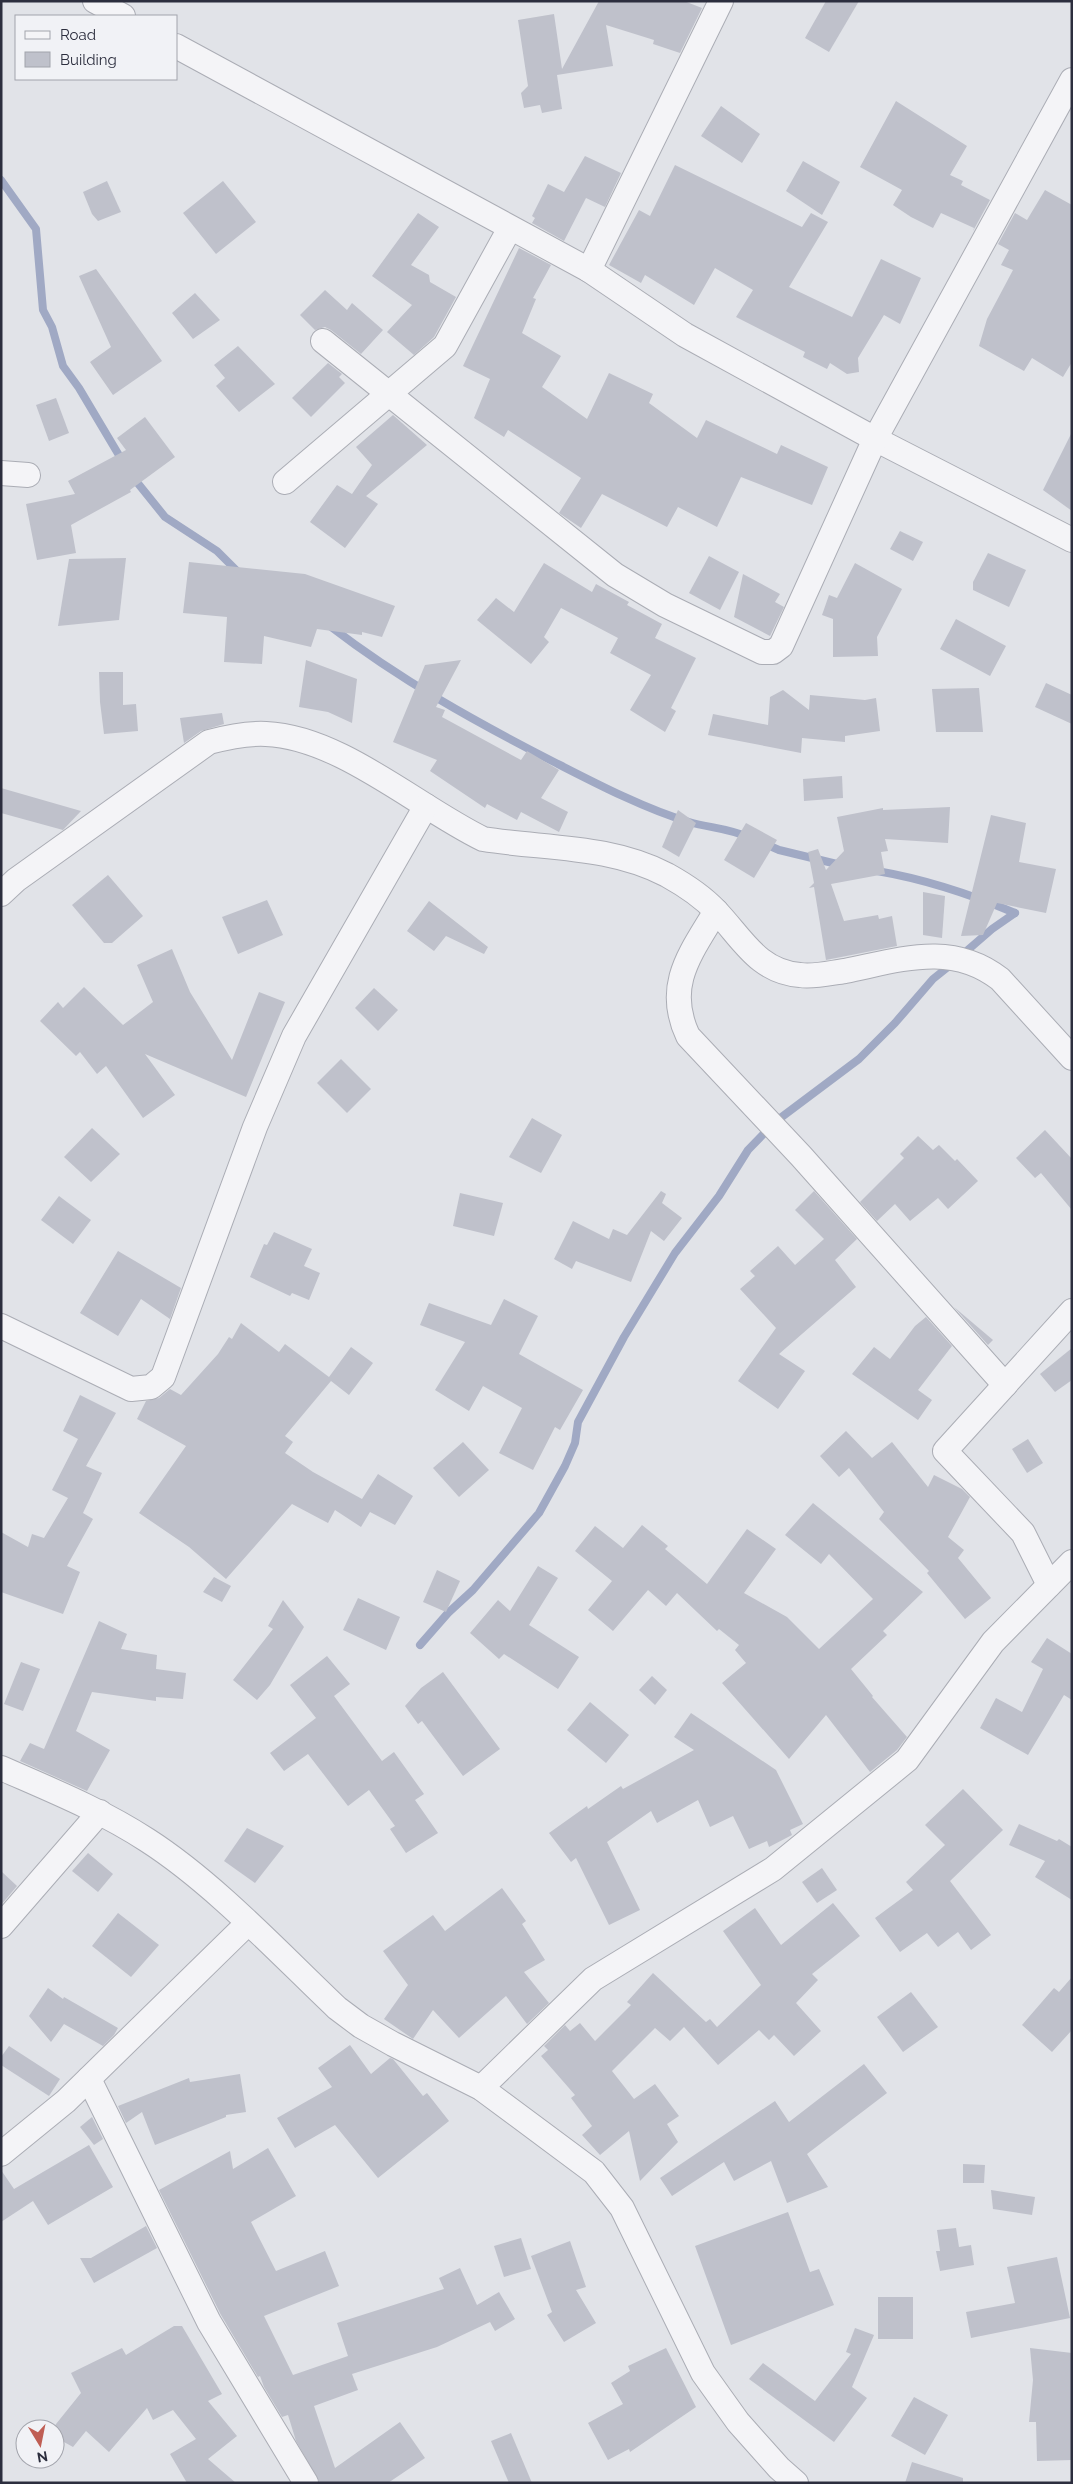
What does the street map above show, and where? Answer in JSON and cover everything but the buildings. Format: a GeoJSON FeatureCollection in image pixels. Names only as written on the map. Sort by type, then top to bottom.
{"type":"FeatureCollection","features":[{"type":"Feature","properties":{"kind":"street"},"geometry":{"type":"LineString","coordinates":[[95,1],[121,15]]}},
{"type":"Feature","properties":{"kind":"street"},"geometry":{"type":"LineString","coordinates":[[589,270],[721,1]]}},
{"type":"Feature","properties":{"kind":"street"},"geometry":{"type":"LineString","coordinates":[[178,47],[589,270],[685,335],[875,439],[1072,540]]}},
{"type":"Feature","properties":{"kind":"street"},"geometry":{"type":"LineString","coordinates":[[323,341],[615,575],[665,605],[762,652],[773,652],[781,646],[875,439],[1072,80]]}},
{"type":"Feature","properties":{"kind":"street"},"geometry":{"type":"LineString","coordinates":[[285,482],[445,346],[510,228]]}},
{"type":"Feature","properties":{"kind":"street"},"geometry":{"type":"LineString","coordinates":[[1,473],[28,475]]}},
{"type":"Feature","properties":{"kind":"street"},"geometry":{"type":"LineString","coordinates":[[1,894],[16,880],[210,742],[235,736],[274,735],[299,739],[328,748],[483,839],[512,844],[573,847],[635,861],[693,890],[716,911],[750,953],[774,970],[800,976],[827,974],[915,957],[943,956],[966,959],[987,969],[1000,979],[1072,1058]]}},
{"type":"Feature","properties":{"kind":"street"},"geometry":{"type":"LineString","coordinates":[[1,1326],[131,1389],[151,1387],[163,1377],[255,1127],[294,1036],[426,806]]}},
{"type":"Feature","properties":{"kind":"street"},"geometry":{"type":"LineString","coordinates":[[716,911],[684,964],[679,992],[680,1018],[688,1036],[801,1156],[1005,1385]]}},
{"type":"Feature","properties":{"kind":"street"},"geometry":{"type":"LineString","coordinates":[[1049,1585],[1024,1533],[945,1451],[1072,1311]]}},
{"type":"Feature","properties":{"kind":"street"},"geometry":{"type":"LineString","coordinates":[[481,2088],[593,1979],[773,1869],[907,1760],[993,1642],[1072,1562]]}},
{"type":"Feature","properties":{"kind":"street"},"geometry":{"type":"LineString","coordinates":[[1,1768],[100,1812],[148,1840],[199,1878],[337,2008],[361,2026],[481,2088],[594,2172],[622,2208],[703,2373],[738,2422],[779,2468],[796,2483]]}},
{"type":"Feature","properties":{"kind":"street"},"geometry":{"type":"LineString","coordinates":[[1,1926],[100,1812]]}},
{"type":"Feature","properties":{"kind":"street"},"geometry":{"type":"LineString","coordinates":[[1,2154],[40,2124],[89,2079],[248,1923]]}},
{"type":"Feature","properties":{"kind":"street"},"geometry":{"type":"LineString","coordinates":[[89,2079],[209,2322],[306,2483]]}},
{"type":"Feature","properties":{"kind":"waterway"},"geometry":{"type":"LineString","coordinates":[[1,180],[36,229],[43,310],[52,327],[63,366],[79,388],[123,462]]}},
{"type":"Feature","properties":{"kind":"waterway"},"geometry":{"type":"LineString","coordinates":[[132,476],[165,517],[217,551],[239,573]]}},
{"type":"Feature","properties":{"kind":"waterway"},"geometry":{"type":"LineString","coordinates":[[330,626],[357,646],[439,699],[586,778],[672,817],[748,837]]}},
{"type":"Feature","properties":{"kind":"waterway"},"geometry":{"type":"LineString","coordinates":[[763,843],[779,850],[841,865]]}},
{"type":"Feature","properties":{"kind":"waterway"},"geometry":{"type":"LineString","coordinates":[[877,871],[947,888],[1015,913]]}},
{"type":"Feature","properties":{"kind":"waterway"},"geometry":{"type":"LineString","coordinates":[[962,955],[992,929],[1015,913]]}},
{"type":"Feature","properties":{"kind":"waterway"},"geometry":{"type":"LineString","coordinates":[[420,1645],[448,1613],[473,1590],[539,1513],[565,1466],[575,1443],[578,1422],[624,1337],[675,1253],[719,1196],[748,1150],[775,1122],[859,1059],[895,1023],[933,979],[953,963]]}}]}
